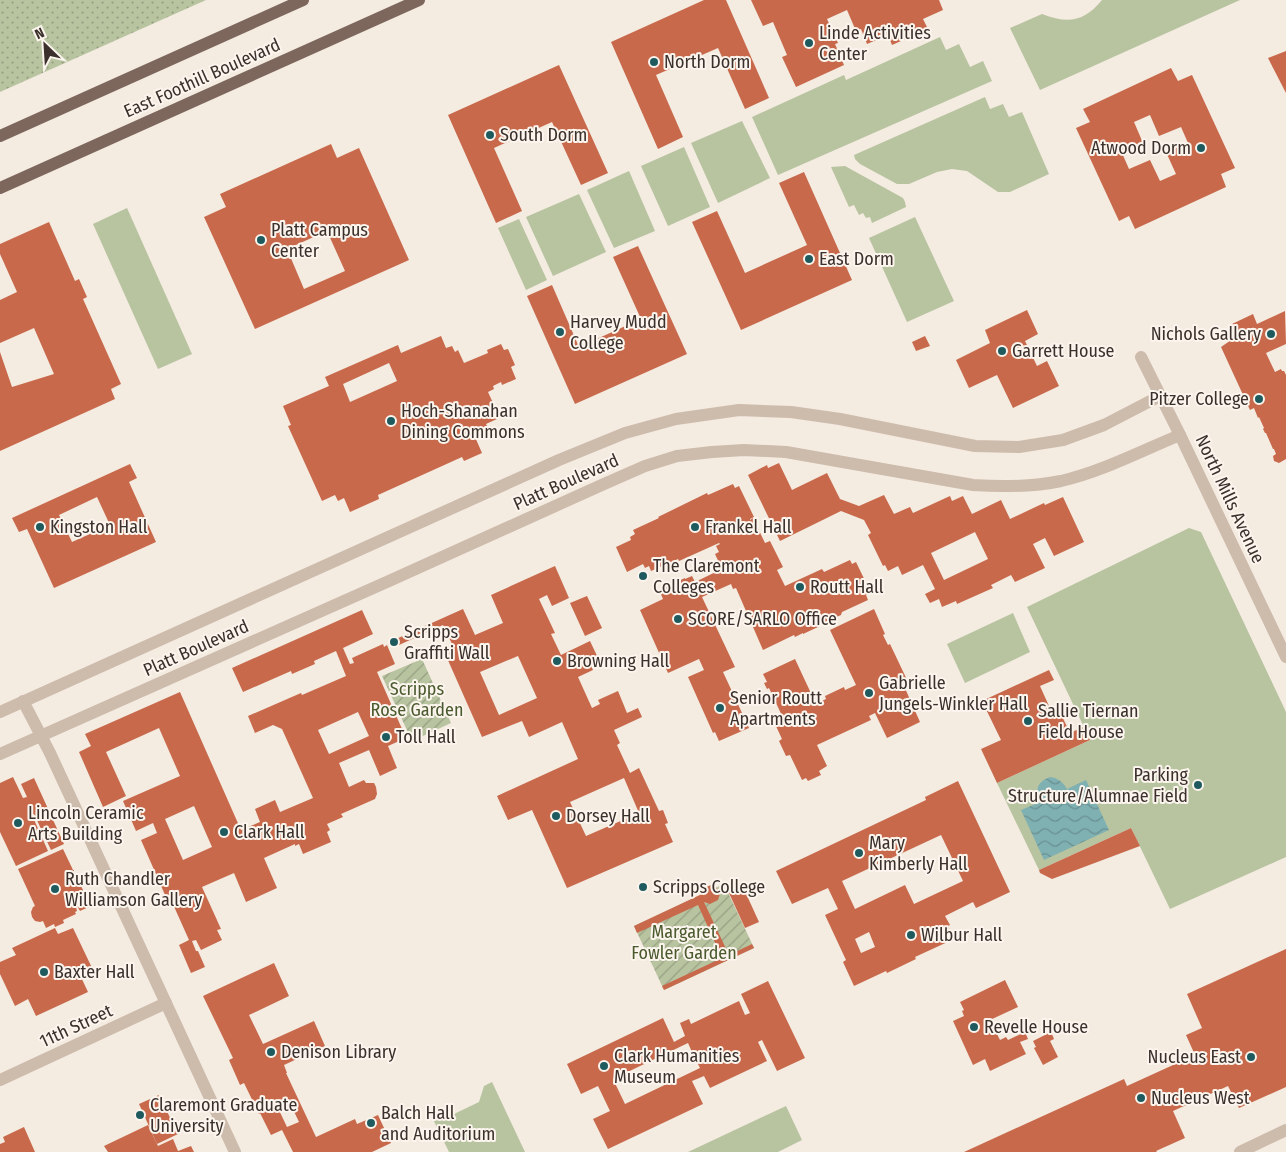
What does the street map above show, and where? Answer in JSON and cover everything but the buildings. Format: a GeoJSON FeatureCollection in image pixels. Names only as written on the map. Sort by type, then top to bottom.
{"type":"FeatureCollection","features":[{"type":"Feature","properties":{"kind":"main road","name":"East Foothill Boulevard"},"geometry":{"type":"LineString","coordinates":[[0,136],[303,0]]}},
{"type":"Feature","properties":{"kind":"main road","name":"East Foothill Boulevard"},"geometry":{"type":"LineString","coordinates":[[0,188],[419,0]]}},
{"type":"Feature","properties":{"kind":"street","name":"North Mills Avenue"},"geometry":{"type":"LineString","coordinates":[[1141,357],[1286,657]]}},
{"type":"Feature","properties":{"kind":"street","name":"Platt Boulevard"},"geometry":{"type":"LineString","coordinates":[[0,712],[559,460],[625,433],[676,419],[738,410],[790,412],[840,419],[975,446],[1019,447],[1063,440],[1104,425],[1160,396]]}},
{"type":"Feature","properties":{"kind":"street","name":"Platt Boulevard"},"geometry":{"type":"LineString","coordinates":[[0,754],[604,484],[645,466],[677,456],[744,450],[786,452],[973,484],[1000,487],[1028,486],[1062,481],[1112,465],[1180,435]]}},
{"type":"Feature","properties":{"kind":"street"},"geometry":{"type":"LineString","coordinates":[[23,701],[54,762],[235,1152]]}},
{"type":"Feature","properties":{"kind":"street","name":"11th Street"},"geometry":{"type":"LineString","coordinates":[[0,1080],[166,1003]]}},
{"type":"Feature","properties":{"kind":"street"},"geometry":{"type":"LineString","coordinates":[[1240,1152],[1286,1130]]}},
{"type":"Feature","properties":{"kind":"green space"},"geometry":{"type":"Polygon","coordinates":[[[0,0],[206,0],[0,92],[0,0]]]}},
{"type":"Feature","properties":{"kind":"green space"},"geometry":{"type":"Polygon","coordinates":[[[1102,0],[1240,0],[1040,90],[1010,28],[1042,14],[1068,20],[1082,17],[1102,0]]]}},
{"type":"Feature","properties":{"kind":"green space"},"geometry":{"type":"Polygon","coordinates":[[[940,37],[946,50],[959,44],[970,67],[983,61],[992,81],[778,175],[752,117],[844,75],[846,80],[940,37]]]}},
{"type":"Feature","properties":{"kind":"green space"},"geometry":{"type":"Polygon","coordinates":[[[985,97],[990,109],[1003,104],[1009,117],[1022,112],[1049,174],[1010,192],[998,192],[967,171],[952,169],[937,172],[909,184],[897,184],[860,164],[855,159],[854,155],[985,97]]]}},
{"type":"Feature","properties":{"kind":"green space"},"geometry":{"type":"Polygon","coordinates":[[[742,121],[770,178],[718,203],[691,143],[742,121]]]}},
{"type":"Feature","properties":{"kind":"green space"},"geometry":{"type":"Polygon","coordinates":[[[684,147],[710,207],[668,226],[641,166],[684,147]]]}},
{"type":"Feature","properties":{"kind":"green space"},"geometry":{"type":"Polygon","coordinates":[[[845,166],[903,198],[906,207],[872,223],[870,217],[866,218],[863,213],[859,215],[854,205],[849,207],[831,167],[845,166]]]}},
{"type":"Feature","properties":{"kind":"green space"},"geometry":{"type":"Polygon","coordinates":[[[629,171],[655,231],[614,248],[587,190],[629,171]]]}},
{"type":"Feature","properties":{"kind":"green space"},"geometry":{"type":"Polygon","coordinates":[[[579,194],[606,252],[553,276],[526,217],[579,194]]]}},
{"type":"Feature","properties":{"kind":"green space"},"geometry":{"type":"Polygon","coordinates":[[[127,208],[192,354],[158,369],[93,224],[127,208]]]}},
{"type":"Feature","properties":{"kind":"green space"},"geometry":{"type":"Polygon","coordinates":[[[915,217],[954,301],[907,322],[869,238],[915,217]]]}},
{"type":"Feature","properties":{"kind":"green space"},"geometry":{"type":"Polygon","coordinates":[[[519,219],[547,280],[526,290],[498,228],[519,219]]]}},
{"type":"Feature","properties":{"kind":"green space","name":"Parking Structure/Alumnae Field"},"geometry":{"type":"Polygon","coordinates":[[[1189,528],[1201,532],[1286,712],[1286,857],[1170,909],[1131,828],[1039,870],[997,783],[1090,740],[1027,607],[1189,528]]]}},
{"type":"Feature","properties":{"kind":"green space"},"geometry":{"type":"Polygon","coordinates":[[[1013,613],[1030,652],[965,683],[947,644],[1013,613]]]}},
{"type":"Feature","properties":{"kind":"green space","name":"Scripps Rose Garden"},"geometry":{"type":"Polygon","coordinates":[[[422,659],[451,723],[412,741],[382,676],[422,659]]]}},
{"type":"Feature","properties":{"kind":"green space","name":"Margaret Fowler Garden"},"geometry":{"type":"Polygon","coordinates":[[[724,884],[754,948],[664,990],[634,926],[724,884]]]}},
{"type":"Feature","properties":{"kind":"green space"},"geometry":{"type":"Polygon","coordinates":[[[492,1082],[525,1152],[449,1152],[429,1111],[438,1107],[454,1114],[479,1102],[484,1086],[492,1082]]]}},
{"type":"Feature","properties":{"kind":"green space"},"geometry":{"type":"Polygon","coordinates":[[[786,1106],[802,1140],[778,1152],[688,1152],[786,1106]]]}},
{"type":"Feature","properties":{"kind":"water"},"geometry":{"type":"Polygon","coordinates":[[[1050,777],[1060,781],[1067,789],[1086,780],[1109,830],[1044,860],[1021,810],[1040,802],[1038,786],[1042,781],[1050,777]]]}},
{"type":"Feature","properties":{"kind":"place","name":"Linde Activities Center"},"geometry":{"type":"Point","coordinates":[809,43]}},
{"type":"Feature","properties":{"kind":"place","name":"North Dorm"},"geometry":{"type":"Point","coordinates":[654,62]}},
{"type":"Feature","properties":{"kind":"place","name":"South Dorm"},"geometry":{"type":"Point","coordinates":[490,135]}},
{"type":"Feature","properties":{"kind":"place","name":"Atwood Dorm"},"geometry":{"type":"Point","coordinates":[1201,148]}},
{"type":"Feature","properties":{"kind":"place","name":"Platt Campus Center"},"geometry":{"type":"Point","coordinates":[261,240]}},
{"type":"Feature","properties":{"kind":"place","name":"East Dorm"},"geometry":{"type":"Point","coordinates":[809,259]}},
{"type":"Feature","properties":{"kind":"place","name":"Harvey Mudd College"},"geometry":{"type":"Point","coordinates":[560,332]}},
{"type":"Feature","properties":{"kind":"place","name":"Nichols Gallery"},"geometry":{"type":"Point","coordinates":[1271,334]}},
{"type":"Feature","properties":{"kind":"place","name":"Garrett House"},"geometry":{"type":"Point","coordinates":[1002,351]}},
{"type":"Feature","properties":{"kind":"place","name":"Pitzer College"},"geometry":{"type":"Point","coordinates":[1259,399]}},
{"type":"Feature","properties":{"kind":"place","name":"Hoch-Shanahan Dining Commons"},"geometry":{"type":"Point","coordinates":[391,421]}},
{"type":"Feature","properties":{"kind":"place","name":"Kingston Hall"},"geometry":{"type":"Point","coordinates":[40,527]}},
{"type":"Feature","properties":{"kind":"place","name":"Frankel Hall"},"geometry":{"type":"Point","coordinates":[695,527]}},
{"type":"Feature","properties":{"kind":"place","name":"The Claremont Colleges"},"geometry":{"type":"Point","coordinates":[643,576]}},
{"type":"Feature","properties":{"kind":"place","name":"Routt Hall"},"geometry":{"type":"Point","coordinates":[800,587]}},
{"type":"Feature","properties":{"kind":"place","name":"SCORE/SARLO Office"},"geometry":{"type":"Point","coordinates":[678,619]}},
{"type":"Feature","properties":{"kind":"place","name":"Scripps Graffiti Wall"},"geometry":{"type":"Point","coordinates":[394,642]}},
{"type":"Feature","properties":{"kind":"place","name":"Browning Hall"},"geometry":{"type":"Point","coordinates":[557,661]}},
{"type":"Feature","properties":{"kind":"place","name":"Gabrielle Jungels-Winkler Hall"},"geometry":{"type":"Point","coordinates":[869,693]}},
{"type":"Feature","properties":{"kind":"place","name":"Senior Routt Apartments"},"geometry":{"type":"Point","coordinates":[720,708]}},
{"type":"Feature","properties":{"kind":"place","name":"Sallie Tiernan Field House"},"geometry":{"type":"Point","coordinates":[1028,721]}},
{"type":"Feature","properties":{"kind":"place","name":"Toll Hall"},"geometry":{"type":"Point","coordinates":[386,737]}},
{"type":"Feature","properties":{"kind":"place","name":"Parking Structure/Alumnae Field"},"geometry":{"type":"Point","coordinates":[1198,785]}},
{"type":"Feature","properties":{"kind":"place","name":"Dorsey Hall"},"geometry":{"type":"Point","coordinates":[556,816]}},
{"type":"Feature","properties":{"kind":"place","name":"Lincoln Ceramic Arts Building"},"geometry":{"type":"Point","coordinates":[18,823]}},
{"type":"Feature","properties":{"kind":"place","name":"Clark Hall"},"geometry":{"type":"Point","coordinates":[224,832]}},
{"type":"Feature","properties":{"kind":"place","name":"Mary Kimberly Hall"},"geometry":{"type":"Point","coordinates":[859,853]}},
{"type":"Feature","properties":{"kind":"place","name":"Scripps College"},"geometry":{"type":"Point","coordinates":[643,887]}},
{"type":"Feature","properties":{"kind":"place","name":"Ruth Chandler Williamson Gallery"},"geometry":{"type":"Point","coordinates":[55,889]}},
{"type":"Feature","properties":{"kind":"place","name":"Wilbur Hall"},"geometry":{"type":"Point","coordinates":[911,935]}},
{"type":"Feature","properties":{"kind":"place","name":"Baxter Hall"},"geometry":{"type":"Point","coordinates":[44,972]}},
{"type":"Feature","properties":{"kind":"place","name":"Revelle House"},"geometry":{"type":"Point","coordinates":[974,1027]}},
{"type":"Feature","properties":{"kind":"place","name":"Denison Library"},"geometry":{"type":"Point","coordinates":[271,1052]}},
{"type":"Feature","properties":{"kind":"place","name":"Nucleus East"},"geometry":{"type":"Point","coordinates":[1251,1057]}},
{"type":"Feature","properties":{"kind":"place","name":"Clark Humanities Museum"},"geometry":{"type":"Point","coordinates":[604,1066]}},
{"type":"Feature","properties":{"kind":"place","name":"Nucleus West"},"geometry":{"type":"Point","coordinates":[1141,1098]}},
{"type":"Feature","properties":{"kind":"place","name":"Claremont Graduate University"},"geometry":{"type":"Point","coordinates":[140,1115]}},
{"type":"Feature","properties":{"kind":"place","name":"Balch Hall and Auditorium"},"geometry":{"type":"Point","coordinates":[371,1123]}}]}
